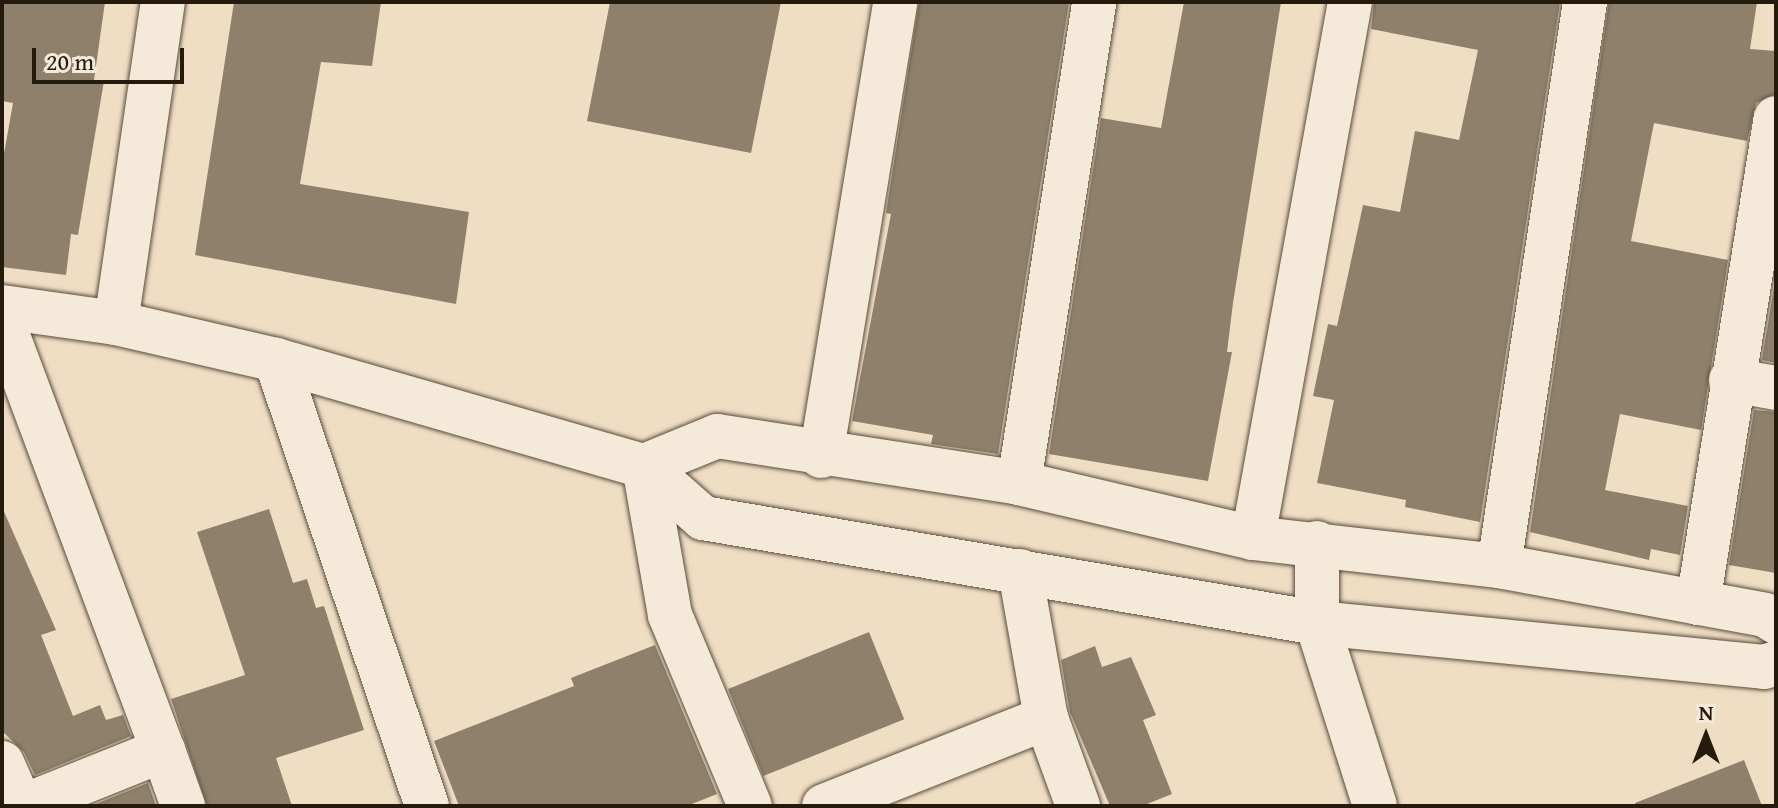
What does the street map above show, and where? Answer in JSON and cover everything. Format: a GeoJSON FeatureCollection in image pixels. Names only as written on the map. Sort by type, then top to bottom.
{"type":"FeatureCollection","features":[{"type":"Feature","properties":{"kind":"street"},"geometry":{"type":"LineString","coordinates":[[116,323],[163,2]]}},
{"type":"Feature","properties":{"kind":"street"},"geometry":{"type":"LineString","coordinates":[[821,456],[895,2]]}},
{"type":"Feature","properties":{"kind":"street"},"geometry":{"type":"LineString","coordinates":[[1019,483],[1094,2]]}},
{"type":"Feature","properties":{"kind":"street"},"geometry":{"type":"LineString","coordinates":[[1253,538],[1350,2]]}},
{"type":"Feature","properties":{"kind":"street"},"geometry":{"type":"LineString","coordinates":[[1499,566],[1585,2]]}},
{"type":"Feature","properties":{"kind":"street"},"geometry":{"type":"LineString","coordinates":[[1698,603],[1731,380],[1772,173],[1776,118]]}},
{"type":"Feature","properties":{"kind":"street"},"geometry":{"type":"LineString","coordinates":[[2,307],[116,323],[276,360],[644,466],[703,518],[1317,623],[1764,667],[1776,663]]}},
{"type":"Feature","properties":{"kind":"street"},"geometry":{"type":"LineString","coordinates":[[2,320],[183,806]]}},
{"type":"Feature","properties":{"kind":"street"},"geometry":{"type":"LineString","coordinates":[[276,360],[427,806]]}},
{"type":"Feature","properties":{"kind":"street"},"geometry":{"type":"LineString","coordinates":[[1731,380],[1776,388]]}},
{"type":"Feature","properties":{"kind":"street"},"geometry":{"type":"LineString","coordinates":[[644,466],[717,436],[821,456],[1019,483],[1253,538],[1499,566],[1698,603],[1776,622]]}},
{"type":"Feature","properties":{"kind":"street"},"geometry":{"type":"LineString","coordinates":[[644,466],[670,615],[750,806]]}},
{"type":"Feature","properties":{"kind":"street"},"geometry":{"type":"LineString","coordinates":[[1317,543],[1317,623],[1375,806]]}},
{"type":"Feature","properties":{"kind":"street"},"geometry":{"type":"LineString","coordinates":[[1020,571],[1046,718],[1078,806]]}},
{"type":"Feature","properties":{"kind":"street"},"geometry":{"type":"LineString","coordinates":[[824,806],[1046,718]]}},
{"type":"Feature","properties":{"kind":"street"},"geometry":{"type":"LineString","coordinates":[[2,763],[22,806],[163,750]]}},
{"type":"Feature","properties":{"kind":"building"},"geometry":{"type":"Polygon","coordinates":[[[2,2],[105,2],[94,80],[104,81],[78,235],[71,234],[66,275],[2,267],[2,165],[13,103],[2,101],[2,2]]]}},
{"type":"Feature","properties":{"kind":"building"},"geometry":{"type":"Polygon","coordinates":[[[234,2],[381,2],[372,66],[321,62],[300,184],[469,212],[456,304],[195,255],[234,2]]]}},
{"type":"Feature","properties":{"kind":"building"},"geometry":{"type":"Polygon","coordinates":[[[610,2],[781,2],[751,153],[587,121],[610,2]]]}},
{"type":"Feature","properties":{"kind":"building"},"geometry":{"type":"Polygon","coordinates":[[[919,2],[1069,2],[998,454],[931,444],[933,435],[852,421],[891,214],[886,213],[919,2]]]}},
{"type":"Feature","properties":{"kind":"building"},"geometry":{"type":"Polygon","coordinates":[[[1184,2],[1281,2],[1233,303],[1227,352],[1232,352],[1208,481],[1049,454],[1101,118],[1161,128],[1184,2]]]}},
{"type":"Feature","properties":{"kind":"building"},"geometry":{"type":"Polygon","coordinates":[[[1374,2],[1560,2],[1480,522],[1405,507],[1406,500],[1317,483],[1334,400],[1313,396],[1328,324],[1337,326],[1363,205],[1400,212],[1415,131],[1459,140],[1478,50],[1371,29],[1374,2]]]}},
{"type":"Feature","properties":{"kind":"building"},"geometry":{"type":"Polygon","coordinates":[[[1609,2],[1757,2],[1750,49],[1776,51],[1776,94],[1756,103],[1747,141],[1654,123],[1631,241],[1728,260],[1701,430],[1620,414],[1605,490],[1688,506],[1680,555],[1651,549],[1649,560],[1530,532],[1609,2]]]}},
{"type":"Feature","properties":{"kind":"building"},"geometry":{"type":"Polygon","coordinates":[[[1776,275],[1776,363],[1762,360],[1776,275]]]}},
{"type":"Feature","properties":{"kind":"building"},"geometry":{"type":"Polygon","coordinates":[[[1754,410],[1776,412],[1776,573],[1729,565],[1754,410]]]}},
{"type":"Feature","properties":{"kind":"building"},"geometry":{"type":"Polygon","coordinates":[[[2,507],[56,630],[41,635],[73,716],[100,705],[106,720],[123,715],[131,736],[35,775],[24,752],[2,731],[2,507]]]}},
{"type":"Feature","properties":{"kind":"building"},"geometry":{"type":"Polygon","coordinates":[[[269,509],[293,583],[307,579],[316,608],[324,606],[364,730],[276,758],[292,806],[207,806],[171,699],[245,675],[197,532],[269,509]]]}},
{"type":"Feature","properties":{"kind":"building"},"geometry":{"type":"Polygon","coordinates":[[[869,632],[904,719],[763,776],[728,689],[869,632]]]}},
{"type":"Feature","properties":{"kind":"building"},"geometry":{"type":"Polygon","coordinates":[[[655,645],[717,794],[687,806],[459,806],[434,741],[574,686],[571,678],[655,645]]]}},
{"type":"Feature","properties":{"kind":"building"},"geometry":{"type":"Polygon","coordinates":[[[1095,646],[1102,667],[1131,657],[1156,715],[1143,720],[1172,794],[1142,806],[1110,806],[1070,712],[1061,660],[1095,646]]]}},
{"type":"Feature","properties":{"kind":"building"},"geometry":{"type":"Polygon","coordinates":[[[1744,760],[1762,806],[1636,806],[1635,803],[1744,760]]]}},
{"type":"Feature","properties":{"kind":"building"},"geometry":{"type":"Polygon","coordinates":[[[148,783],[156,806],[91,806],[148,783]]]}}]}
